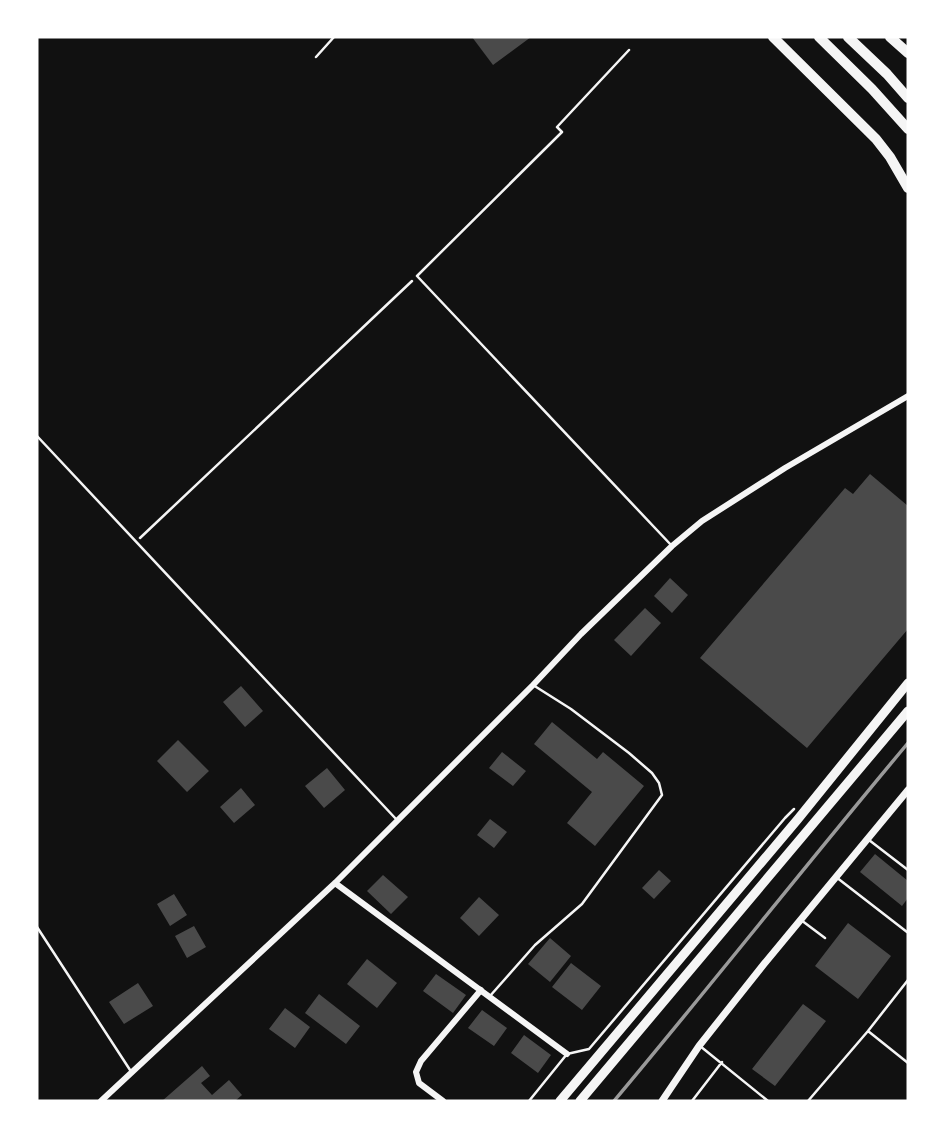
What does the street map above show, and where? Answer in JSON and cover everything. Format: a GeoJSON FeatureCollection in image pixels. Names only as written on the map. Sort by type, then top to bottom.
{"type":"FeatureCollection","features":[{"type":"Feature","properties":{"kind":"highway"},"geometry":{"type":"LineString","coordinates":[[773,37],[876,139],[908,188]]}},
{"type":"Feature","properties":{"kind":"highway"},"geometry":{"type":"LineString","coordinates":[[819,37],[908,129]]}},
{"type":"Feature","properties":{"kind":"highway"},"geometry":{"type":"LineString","coordinates":[[848,37],[908,98]]}},
{"type":"Feature","properties":{"kind":"highway"},"geometry":{"type":"LineString","coordinates":[[890,37],[908,53]]}},
{"type":"Feature","properties":{"kind":"main road"},"geometry":{"type":"LineString","coordinates":[[560,1101],[798,819],[908,683]]}},
{"type":"Feature","properties":{"kind":"main road"},"geometry":{"type":"LineString","coordinates":[[580,1101],[908,711]]}},
{"type":"Feature","properties":{"kind":"street"},"geometry":{"type":"LineString","coordinates":[[101,1101],[335,883],[581,634],[672,546],[702,522],[774,475],[908,396]]}},
{"type":"Feature","properties":{"kind":"street"},"geometry":{"type":"LineString","coordinates":[[662,1101],[699,1046],[908,790]]}},
{"type":"Feature","properties":{"kind":"street"},"geometry":{"type":"LineString","coordinates":[[335,883],[567,1054]]}},
{"type":"Feature","properties":{"kind":"street"},"geometry":{"type":"LineString","coordinates":[[443,1101],[419,1083],[416,1072],[421,1060],[481,990]]}},
{"type":"Feature","properties":{"kind":"lane"},"geometry":{"type":"LineString","coordinates":[[316,57],[334,37]]}},
{"type":"Feature","properties":{"kind":"lane"},"geometry":{"type":"LineString","coordinates":[[629,50],[557,127],[562,132],[417,276],[672,546]]}},
{"type":"Feature","properties":{"kind":"lane"},"geometry":{"type":"LineString","coordinates":[[37,436],[398,821]]}},
{"type":"Feature","properties":{"kind":"lane"},"geometry":{"type":"LineString","coordinates":[[490,997],[535,945],[582,904],[662,795],[659,783],[652,773],[629,752],[533,685]]}},
{"type":"Feature","properties":{"kind":"lane"},"geometry":{"type":"LineString","coordinates":[[529,1101],[567,1054],[589,1049],[794,809]]}},
{"type":"Feature","properties":{"kind":"lane"},"geometry":{"type":"LineString","coordinates":[[868,839],[908,870]]}},
{"type":"Feature","properties":{"kind":"lane"},"geometry":{"type":"LineString","coordinates":[[836,877],[907,932]]}},
{"type":"Feature","properties":{"kind":"lane"},"geometry":{"type":"LineString","coordinates":[[800,920],[825,938]]}},
{"type":"Feature","properties":{"kind":"lane"},"geometry":{"type":"LineString","coordinates":[[37,927],[132,1073]]}},
{"type":"Feature","properties":{"kind":"lane"},"geometry":{"type":"LineString","coordinates":[[808,1101],[908,980]]}},
{"type":"Feature","properties":{"kind":"lane"},"geometry":{"type":"LineString","coordinates":[[868,1031],[908,1063]]}},
{"type":"Feature","properties":{"kind":"lane"},"geometry":{"type":"LineString","coordinates":[[699,1046],[768,1101]]}},
{"type":"Feature","properties":{"kind":"lane"},"geometry":{"type":"LineString","coordinates":[[692,1101],[722,1062]]}},
{"type":"Feature","properties":{"kind":"path"},"geometry":{"type":"LineString","coordinates":[[137,542],[417,276]]}},
{"type":"Feature","properties":{"kind":"building"},"geometry":{"type":"Polygon","coordinates":[[[472,37],[531,37],[493,65],[472,37]]]}},
{"type":"Feature","properties":{"kind":"building"},"geometry":{"type":"Polygon","coordinates":[[[870,474],[908,506],[908,629],[807,748],[700,658],[845,488],[853,494],[870,474]]]}},
{"type":"Feature","properties":{"kind":"building"},"geometry":{"type":"Polygon","coordinates":[[[670,578],[688,595],[672,613],[654,596],[670,578]]]}},
{"type":"Feature","properties":{"kind":"building"},"geometry":{"type":"Polygon","coordinates":[[[645,608],[661,623],[631,656],[614,640],[645,608]]]}},
{"type":"Feature","properties":{"kind":"building"},"geometry":{"type":"Polygon","coordinates":[[[241,686],[263,711],[245,727],[223,702],[241,686]]]}},
{"type":"Feature","properties":{"kind":"building"},"geometry":{"type":"Polygon","coordinates":[[[552,722],[597,759],[603,752],[644,786],[595,846],[567,823],[592,792],[534,744],[552,722]]]}},
{"type":"Feature","properties":{"kind":"building"},"geometry":{"type":"Polygon","coordinates":[[[178,740],[209,771],[187,792],[157,761],[178,740]]]}},
{"type":"Feature","properties":{"kind":"building"},"geometry":{"type":"Polygon","coordinates":[[[502,752],[526,771],[513,786],[489,768],[502,752]]]}},
{"type":"Feature","properties":{"kind":"building"},"geometry":{"type":"Polygon","coordinates":[[[327,768],[345,790],[324,808],[305,786],[327,768]]]}},
{"type":"Feature","properties":{"kind":"building"},"geometry":{"type":"Polygon","coordinates":[[[241,788],[255,805],[234,823],[220,807],[241,788]]]}},
{"type":"Feature","properties":{"kind":"building"},"geometry":{"type":"Polygon","coordinates":[[[490,819],[507,832],[494,848],[477,835],[490,819]]]}},
{"type":"Feature","properties":{"kind":"building"},"geometry":{"type":"Polygon","coordinates":[[[875,854],[908,881],[908,898],[902,906],[860,872],[875,854]]]}},
{"type":"Feature","properties":{"kind":"building"},"geometry":{"type":"Polygon","coordinates":[[[659,870],[671,881],[654,899],[642,888],[659,870]]]}},
{"type":"Feature","properties":{"kind":"building"},"geometry":{"type":"Polygon","coordinates":[[[383,875],[408,897],[391,914],[367,891],[383,875]]]}},
{"type":"Feature","properties":{"kind":"building"},"geometry":{"type":"Polygon","coordinates":[[[174,894],[187,915],[170,926],[157,904],[174,894]]]}},
{"type":"Feature","properties":{"kind":"building"},"geometry":{"type":"Polygon","coordinates":[[[479,897],[499,915],[479,936],[460,918],[479,897]]]}},
{"type":"Feature","properties":{"kind":"building"},"geometry":{"type":"Polygon","coordinates":[[[848,923],[891,956],[858,999],[815,966],[848,923]]]}},
{"type":"Feature","properties":{"kind":"building"},"geometry":{"type":"Polygon","coordinates":[[[194,926],[206,947],[187,958],[175,936],[194,926]]]}},
{"type":"Feature","properties":{"kind":"building"},"geometry":{"type":"Polygon","coordinates":[[[550,938],[571,956],[550,982],[528,964],[550,938]]]}},
{"type":"Feature","properties":{"kind":"building"},"geometry":{"type":"Polygon","coordinates":[[[367,959],[397,983],[377,1008],[347,984],[367,959]]]}},
{"type":"Feature","properties":{"kind":"building"},"geometry":{"type":"Polygon","coordinates":[[[571,963],[601,986],[582,1010],[552,987],[571,963]]]}},
{"type":"Feature","properties":{"kind":"building"},"geometry":{"type":"Polygon","coordinates":[[[436,974],[466,995],[453,1013],[423,991],[436,974]]]}},
{"type":"Feature","properties":{"kind":"building"},"geometry":{"type":"Polygon","coordinates":[[[138,983],[153,1006],[124,1024],[109,1002],[138,983]]]}},
{"type":"Feature","properties":{"kind":"building"},"geometry":{"type":"Polygon","coordinates":[[[319,994],[360,1026],[346,1044],[305,1013],[319,994]]]}},
{"type":"Feature","properties":{"kind":"building"},"geometry":{"type":"Polygon","coordinates":[[[803,1004],[826,1021],[775,1086],[752,1069],[803,1004]]]}},
{"type":"Feature","properties":{"kind":"building"},"geometry":{"type":"Polygon","coordinates":[[[285,1008],[310,1027],[295,1048],[269,1029],[285,1008]]]}},
{"type":"Feature","properties":{"kind":"building"},"geometry":{"type":"Polygon","coordinates":[[[482,1010],[507,1028],[494,1046],[468,1028],[482,1010]]]}},
{"type":"Feature","properties":{"kind":"building"},"geometry":{"type":"Polygon","coordinates":[[[524,1035],[551,1055],[538,1073],[511,1053],[524,1035]]]}},
{"type":"Feature","properties":{"kind":"building"},"geometry":{"type":"Polygon","coordinates":[[[202,1066],[210,1076],[201,1083],[212,1095],[229,1080],[242,1095],[235,1101],[162,1101],[202,1066]]]}},
{"type":"Feature","properties":{"kind":"railway"},"geometry":{"type":"LineString","coordinates":[[614,1101],[908,743]]}}]}
